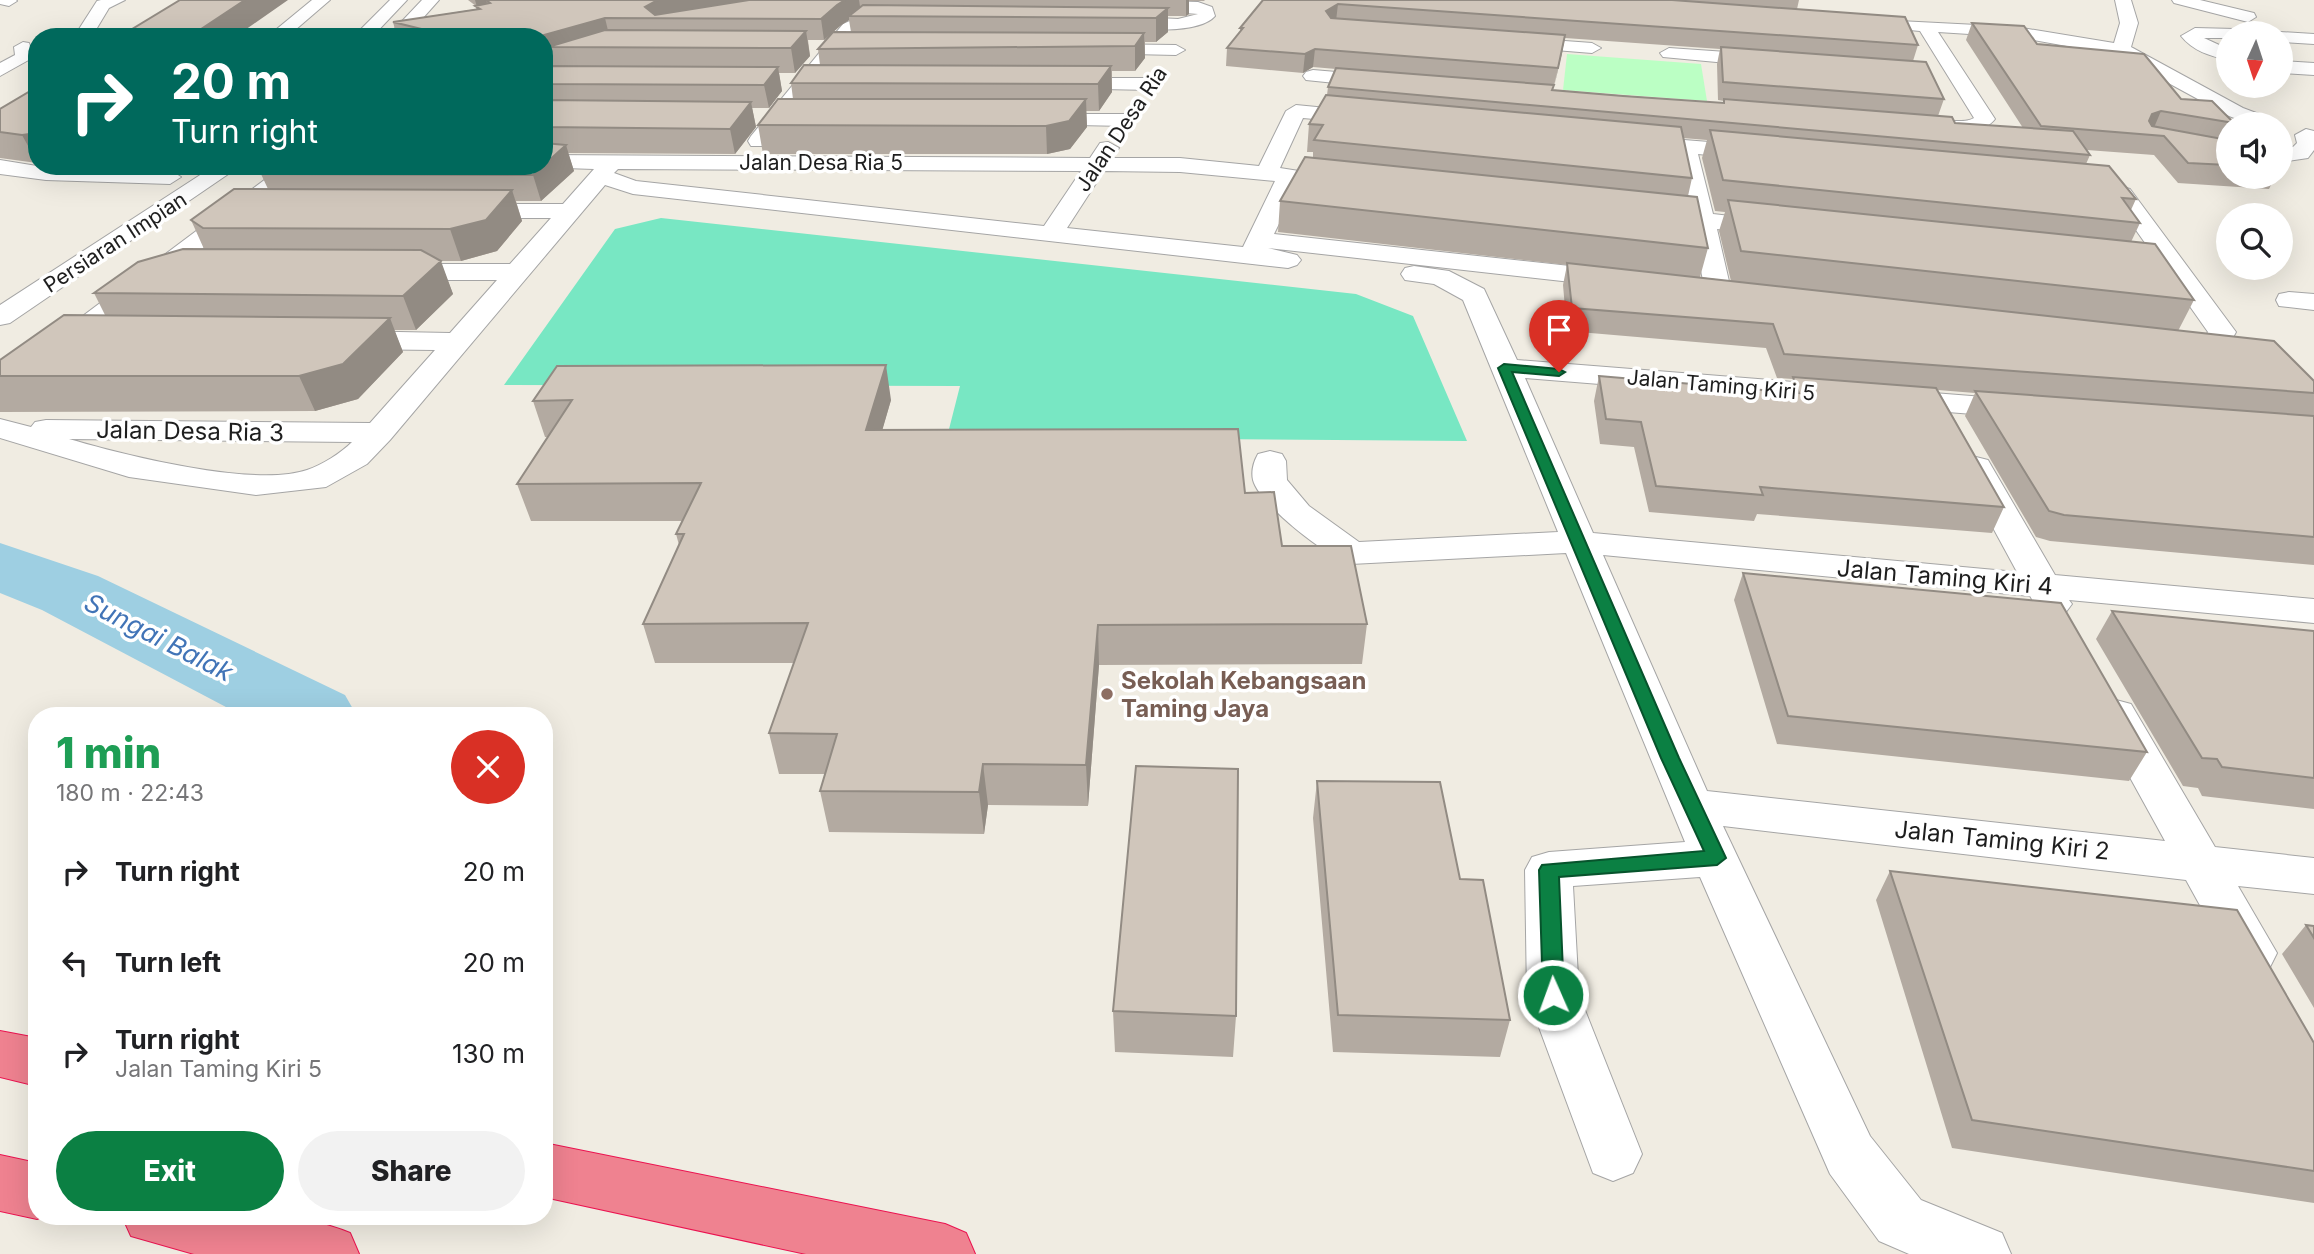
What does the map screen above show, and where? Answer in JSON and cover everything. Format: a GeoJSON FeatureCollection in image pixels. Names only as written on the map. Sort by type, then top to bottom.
{"type":"FeatureCollection","features":[{"type":"Feature","properties":{"kind":"highway"},"geometry":{"type":"LineString","coordinates":[[0,1054],[28,1060]]}},
{"type":"Feature","properties":{"kind":"highway"},"geometry":{"type":"LineString","coordinates":[[553,1172],[945,1254]]}},
{"type":"Feature","properties":{"kind":"highway"},"geometry":{"type":"LineString","coordinates":[[0,1183],[28,1189]]}},
{"type":"Feature","properties":{"kind":"highway"},"geometry":{"type":"LineString","coordinates":[[194,1225],[329,1254]]}},
{"type":"Feature","properties":{"kind":"street"},"geometry":{"type":"LineString","coordinates":[[89,28],[103,5],[117,0]]}},
{"type":"Feature","properties":{"kind":"street"},"geometry":{"type":"LineString","coordinates":[[287,28],[322,0]]}},
{"type":"Feature","properties":{"kind":"street"},"geometry":{"type":"LineString","coordinates":[[371,28],[399,0]]}},
{"type":"Feature","properties":{"kind":"street"},"geometry":{"type":"LineString","coordinates":[[407,28],[431,0]]}},
{"type":"Feature","properties":{"kind":"street"},"geometry":{"type":"LineString","coordinates":[[2121,50],[2129,23],[2123,0]]}},
{"type":"Feature","properties":{"kind":"street"},"geometry":{"type":"LineString","coordinates":[[2180,0],[2248,17]]}},
{"type":"Feature","properties":{"kind":"street"},"geometry":{"type":"LineString","coordinates":[[1093,21],[1185,25],[1204,20],[1206,11],[1176,5],[1106,4]]}},
{"type":"Feature","properties":{"kind":"street"},"geometry":{"type":"LineString","coordinates":[[743,162],[849,28],[861,21],[927,19]]}},
{"type":"Feature","properties":{"kind":"street"},"geometry":{"type":"LineString","coordinates":[[412,23],[435,22]]}},
{"type":"Feature","properties":{"kind":"street"},"geometry":{"type":"LineString","coordinates":[[1884,23],[2016,32],[2121,50],[2141,58],[2205,96],[2241,112]]}},
{"type":"Feature","properties":{"kind":"street","name":"Jalan Desa Ria"},"geometry":{"type":"LineString","coordinates":[[1051,233],[1176,50],[1187,32],[1185,25]]}},
{"type":"Feature","properties":{"kind":"street"},"geometry":{"type":"LineString","coordinates":[[1911,124],[1967,128],[1980,125],[1985,119],[1925,26]]}},
{"type":"Feature","properties":{"kind":"street"},"geometry":{"type":"LineString","coordinates":[[2216,33],[2195,33],[2190,36],[2203,47],[2216,51]]}},
{"type":"Feature","properties":{"kind":"street"},"geometry":{"type":"LineString","coordinates":[[2293,38],[2314,39]]}},
{"type":"Feature","properties":{"kind":"street"},"geometry":{"type":"LineString","coordinates":[[1498,41],[1592,48]]}},
{"type":"Feature","properties":{"kind":"street"},"geometry":{"type":"LineString","coordinates":[[553,56],[620,42],[553,64]]}},
{"type":"Feature","properties":{"kind":"street"},"geometry":{"type":"LineString","coordinates":[[0,70],[25,57],[11,47]]}},
{"type":"Feature","properties":{"kind":"street"},"geometry":{"type":"LineString","coordinates":[[2141,58],[2216,47]]}},
{"type":"Feature","properties":{"kind":"street"},"geometry":{"type":"LineString","coordinates":[[804,48],[860,48]]}},
{"type":"Feature","properties":{"kind":"street"},"geometry":{"type":"LineString","coordinates":[[1080,49],[1176,50]]}},
{"type":"Feature","properties":{"kind":"street"},"geometry":{"type":"LineString","coordinates":[[2293,52],[2314,53]]}},
{"type":"Feature","properties":{"kind":"street"},"geometry":{"type":"LineString","coordinates":[[1256,248],[1299,105],[1325,53]]}},
{"type":"Feature","properties":{"kind":"street"},"geometry":{"type":"LineString","coordinates":[[1668,53],[1792,63]]}},
{"type":"Feature","properties":{"kind":"street"},"geometry":{"type":"LineString","coordinates":[[2293,68],[2314,69]]}},
{"type":"Feature","properties":{"kind":"street"},"geometry":{"type":"LineString","coordinates":[[1929,73],[1957,75]]}},
{"type":"Feature","properties":{"kind":"street"},"geometry":{"type":"LineString","coordinates":[[1313,76],[1410,84]]}},
{"type":"Feature","properties":{"kind":"street"},"geometry":{"type":"LineString","coordinates":[[553,81],[569,81]]}},
{"type":"Feature","properties":{"kind":"street"},"geometry":{"type":"LineString","coordinates":[[775,82],[831,83]]}},
{"type":"Feature","properties":{"kind":"street"},"geometry":{"type":"LineString","coordinates":[[1040,84],[1151,84]]}},
{"type":"Feature","properties":{"kind":"street"},"geometry":{"type":"LineString","coordinates":[[1299,105],[1392,120]]}},
{"type":"Feature","properties":{"kind":"street"},"geometry":{"type":"LineString","coordinates":[[749,118],[805,118]]}},
{"type":"Feature","properties":{"kind":"street"},"geometry":{"type":"LineString","coordinates":[[1014,120],[1126,120]]}},
{"type":"Feature","properties":{"kind":"street"},"geometry":{"type":"LineString","coordinates":[[2293,131],[2310,136],[2308,144],[2300,153],[2293,154]]}},
{"type":"Feature","properties":{"kind":"street"},"geometry":{"type":"LineString","coordinates":[[1607,139],[1782,155]]}},
{"type":"Feature","properties":{"kind":"street"},"geometry":{"type":"LineString","coordinates":[[1686,147],[1705,221],[1718,290]]}},
{"type":"Feature","properties":{"kind":"street","name":"Jalan Desa Ria 5"},"geometry":{"type":"LineString","coordinates":[[553,163],[606,169],[743,162],[1180,165],[1315,179]]}},
{"type":"Feature","properties":{"kind":"street"},"geometry":{"type":"LineString","coordinates":[[0,167],[28,168]]}},
{"type":"Feature","properties":{"kind":"street"},"geometry":{"type":"LineString","coordinates":[[1,428],[129,467],[257,485],[314,480],[356,457],[379,433],[606,169],[634,187],[1051,233],[1635,281]]}},
{"type":"Feature","properties":{"kind":"street","name":"Persiaran Impian"},"geometry":{"type":"LineString","coordinates":[[67,244],[173,175]]}},
{"type":"Feature","properties":{"kind":"street"},"geometry":{"type":"LineString","coordinates":[[146,193],[188,175]]}},
{"type":"Feature","properties":{"kind":"street","name":"Persiaran Impian"},"geometry":{"type":"LineString","coordinates":[[0,317],[215,175]]}},
{"type":"Feature","properties":{"kind":"street"},"geometry":{"type":"LineString","coordinates":[[0,392],[285,175]]}},
{"type":"Feature","properties":{"kind":"street"},"geometry":{"type":"LineString","coordinates":[[2067,182],[2099,186],[2122,194],[2222,332],[2215,346],[2156,342]]}},
{"type":"Feature","properties":{"kind":"street"},"geometry":{"type":"LineString","coordinates":[[446,210],[573,207],[630,194],[675,192]]}},
{"type":"Feature","properties":{"kind":"street"},"geometry":{"type":"LineString","coordinates":[[240,209],[281,210]]}},
{"type":"Feature","properties":{"kind":"street"},"geometry":{"type":"LineString","coordinates":[[1623,213],[1799,231]]}},
{"type":"Feature","properties":{"kind":"street"},"geometry":{"type":"LineString","coordinates":[[1256,248],[1440,277],[1475,296],[1576,542],[1690,806],[1717,858],[1850,1155],[1900,1221],[1981,1254]]}},
{"type":"Feature","properties":{"kind":"street"},"geometry":{"type":"LineString","coordinates":[[2150,267],[2178,270]]}},
{"type":"Feature","properties":{"kind":"street"},"geometry":{"type":"LineString","coordinates":[[160,270],[202,270]]}},
{"type":"Feature","properties":{"kind":"street"},"geometry":{"type":"LineString","coordinates":[[366,271],[517,272]]}},
{"type":"Feature","properties":{"kind":"street"},"geometry":{"type":"LineString","coordinates":[[1690,287],[1746,293]]}},
{"type":"Feature","properties":{"kind":"street"},"geometry":{"type":"LineString","coordinates":[[72,337],[113,337]]}},
{"type":"Feature","properties":{"kind":"street"},"geometry":{"type":"LineString","coordinates":[[320,340],[457,342]]}},
{"type":"Feature","properties":{"kind":"street","name":"Jalan Taming Kiri 5"},"geometry":{"type":"LineString","coordinates":[[1504,368],[2050,411]]}},
{"type":"Feature","properties":{"kind":"street"},"geometry":{"type":"LineString","coordinates":[[1939,403],[2070,634]]}},
{"type":"Feature","properties":{"kind":"street","name":"Jalan Desa Ria 3"},"geometry":{"type":"LineString","coordinates":[[1,428],[379,433]]}},
{"type":"Feature","properties":{"kind":"street","name":"Jalan Taming Kiri 4"},"geometry":{"type":"LineString","coordinates":[[1270,461],[1270,481],[1297,513],[1351,553],[1576,542],[2314,611]]}},
{"type":"Feature","properties":{"kind":"street"},"geometry":{"type":"LineString","coordinates":[[2098,682],[2274,991]]}},
{"type":"Feature","properties":{"kind":"street","name":"Jalan Taming Kiri 2"},"geometry":{"type":"LineString","coordinates":[[1690,806],[2200,861],[2314,876]]}},
{"type":"Feature","properties":{"kind":"street"},"geometry":{"type":"LineString","coordinates":[[1613,1154],[1553,995],[1549,870],[1717,858]]}},
{"type":"Feature","properties":{"kind":"green space"},"geometry":{"type":"Polygon","coordinates":[[[1567,54],[1701,64],[1707,101],[1563,90],[1567,54]]]}},
{"type":"Feature","properties":{"kind":"green space"},"geometry":{"type":"Polygon","coordinates":[[[661,218],[1356,294],[1413,316],[1467,441],[947,437],[960,386],[504,385],[615,229],[661,218]]]}},
{"type":"Feature","properties":{"kind":"building"},"geometry":{"type":"Polygon","coordinates":[[[180,0],[245,0],[203,28],[134,28],[180,0]]]}},
{"type":"Feature","properties":{"kind":"building"},"geometry":{"type":"Polygon","coordinates":[[[486,0],[659,0],[645,7],[655,15],[749,0],[845,0],[821,19],[605,18],[553,33],[553,28],[417,28],[393,22],[480,9],[475,6],[490,3],[486,0]]]}},
{"type":"Feature","properties":{"kind":"building"},"geometry":{"type":"Polygon","coordinates":[[[1263,0],[1672,0],[1905,17],[1918,45],[1338,4],[1326,11],[1331,18],[1565,35],[1558,68],[1315,49],[1305,54],[1227,48],[1263,0]]]}},
{"type":"Feature","properties":{"kind":"building"},"geometry":{"type":"Polygon","coordinates":[[[863,5],[1168,8],[1156,18],[849,16],[863,5]]]}},
{"type":"Feature","properties":{"kind":"building"},"geometry":{"type":"Polygon","coordinates":[[[1972,23],[2024,26],[2037,44],[2144,54],[2181,99],[2212,101],[2223,112],[2216,112],[2216,120],[2161,111],[2152,114],[2149,121],[2152,126],[2216,138],[2216,164],[2188,163],[2164,136],[2041,126],[1972,23]]]}},
{"type":"Feature","properties":{"kind":"building"},"geometry":{"type":"Polygon","coordinates":[[[605,30],[806,31],[791,48],[553,46],[605,30]]]}},
{"type":"Feature","properties":{"kind":"building"},"geometry":{"type":"Polygon","coordinates":[[[833,32],[1144,33],[1135,46],[818,49],[833,32]]]}},
{"type":"Feature","properties":{"kind":"building"},"geometry":{"type":"Polygon","coordinates":[[[1721,47],[1926,62],[1944,99],[1723,82],[1721,47]]]}},
{"type":"Feature","properties":{"kind":"building"},"geometry":{"type":"Polygon","coordinates":[[[804,65],[1111,66],[1098,84],[791,83],[804,65]]]}},
{"type":"Feature","properties":{"kind":"building"},"geometry":{"type":"Polygon","coordinates":[[[553,66],[778,67],[764,85],[553,84],[553,66]]]}},
{"type":"Feature","properties":{"kind":"building"},"geometry":{"type":"Polygon","coordinates":[[[1336,68],[1554,85],[1552,90],[1623,96],[1724,103],[1724,99],[1952,117],[1955,123],[2073,131],[2090,155],[1328,87],[1336,68]]]}},
{"type":"Feature","properties":{"kind":"building"},"geometry":{"type":"Polygon","coordinates":[[[28,92],[28,134],[0,132],[0,109],[28,92]]]}},
{"type":"Feature","properties":{"kind":"building"},"geometry":{"type":"Polygon","coordinates":[[[1326,95],[1681,127],[1692,178],[1314,140],[1323,125],[1309,124],[1326,95]]]}},
{"type":"Feature","properties":{"kind":"building"},"geometry":{"type":"Polygon","coordinates":[[[778,99],[1086,99],[1069,121],[1046,126],[758,125],[778,99]]]}},
{"type":"Feature","properties":{"kind":"building"},"geometry":{"type":"Polygon","coordinates":[[[553,100],[751,102],[730,129],[553,127],[553,100]]]}},
{"type":"Feature","properties":{"kind":"building"},"geometry":{"type":"Polygon","coordinates":[[[1710,130],[2109,166],[2136,199],[2122,198],[2140,223],[1723,180],[1710,130]]]}},
{"type":"Feature","properties":{"kind":"building"},"geometry":{"type":"Polygon","coordinates":[[[553,144],[566,145],[553,157],[553,144]]]}},
{"type":"Feature","properties":{"kind":"building"},"geometry":{"type":"Polygon","coordinates":[[[1305,157],[1697,197],[1708,248],[1280,201],[1305,157]]]}},
{"type":"Feature","properties":{"kind":"building"},"geometry":{"type":"Polygon","coordinates":[[[234,189],[512,190],[486,220],[450,229],[203,228],[191,220],[234,189]]]}},
{"type":"Feature","properties":{"kind":"building"},"geometry":{"type":"Polygon","coordinates":[[[1728,200],[2155,244],[2194,300],[1741,251],[1728,200]]]}},
{"type":"Feature","properties":{"kind":"building"},"geometry":{"type":"Polygon","coordinates":[[[183,249],[421,250],[441,261],[403,296],[94,293],[138,262],[183,249]]]}},
{"type":"Feature","properties":{"kind":"building"},"geometry":{"type":"Polygon","coordinates":[[[1567,263],[2274,341],[2314,381],[2314,393],[1784,354],[1773,324],[1572,308],[1567,263]]]}},
{"type":"Feature","properties":{"kind":"building"},"geometry":{"type":"Polygon","coordinates":[[[64,315],[390,318],[343,364],[299,376],[0,376],[0,360],[64,315]]]}},
{"type":"Feature","properties":{"kind":"building"},"geometry":{"type":"Polygon","coordinates":[[[886,365],[866,430],[1238,429],[1245,493],[1274,492],[1282,546],[1351,546],[1367,624],[1098,625],[1086,765],[983,764],[979,792],[820,791],[837,734],[769,733],[808,623],[643,624],[684,534],[676,534],[701,483],[517,484],[572,400],[533,401],[557,366],[886,365]]]}},
{"type":"Feature","properties":{"kind":"building"},"geometry":{"type":"Polygon","coordinates":[[[1599,376],[1799,393],[1793,377],[1936,388],[2004,507],[1760,487],[1763,495],[1656,486],[1641,422],[1606,419],[1599,376]]]}},
{"type":"Feature","properties":{"kind":"building"},"geometry":{"type":"Polygon","coordinates":[[[1975,391],[2314,416],[2314,537],[2064,515],[2049,511],[1975,391]]]}},
{"type":"Feature","properties":{"kind":"building"},"geometry":{"type":"Polygon","coordinates":[[[1743,573],[2061,603],[2147,752],[1788,716],[1743,573]]]}},
{"type":"Feature","properties":{"kind":"building"},"geometry":{"type":"Polygon","coordinates":[[[2112,611],[2314,631],[2314,778],[2222,767],[2217,759],[2202,758],[2112,611]]]}},
{"type":"Feature","properties":{"kind":"building"},"geometry":{"type":"Polygon","coordinates":[[[1136,766],[1238,769],[1236,1016],[1113,1011],[1136,766]]]}},
{"type":"Feature","properties":{"kind":"building"},"geometry":{"type":"Polygon","coordinates":[[[1317,781],[1440,782],[1460,879],[1483,880],[1510,1020],[1338,1015],[1317,781]]]}},
{"type":"Feature","properties":{"kind":"building"},"geometry":{"type":"Polygon","coordinates":[[[1890,871],[2237,910],[2314,1043],[2314,1171],[1972,1120],[1890,871]]]}},
{"type":"Feature","properties":{"kind":"building"},"geometry":{"type":"Polygon","coordinates":[[[2306,925],[2314,926],[2314,938],[2306,925]]]}},
{"type":"Feature","properties":{"kind":"waterway","name":"Sungai Balak"},"geometry":{"type":"LineString","coordinates":[[0,566],[70,593],[296,707]]}},
{"type":"Feature","properties":{"kind":"place","name":"Sekolah Kebangsaan Taming Jaya"},"geometry":{"type":"Point","coordinates":[1107,694]}},
{"type":"Feature","properties":{"kind":"route"},"geometry":{"type":"LineString","coordinates":[[1553,995],[1549,870],[1717,858],[1690,806],[1504,368],[1559,372]]}}]}
